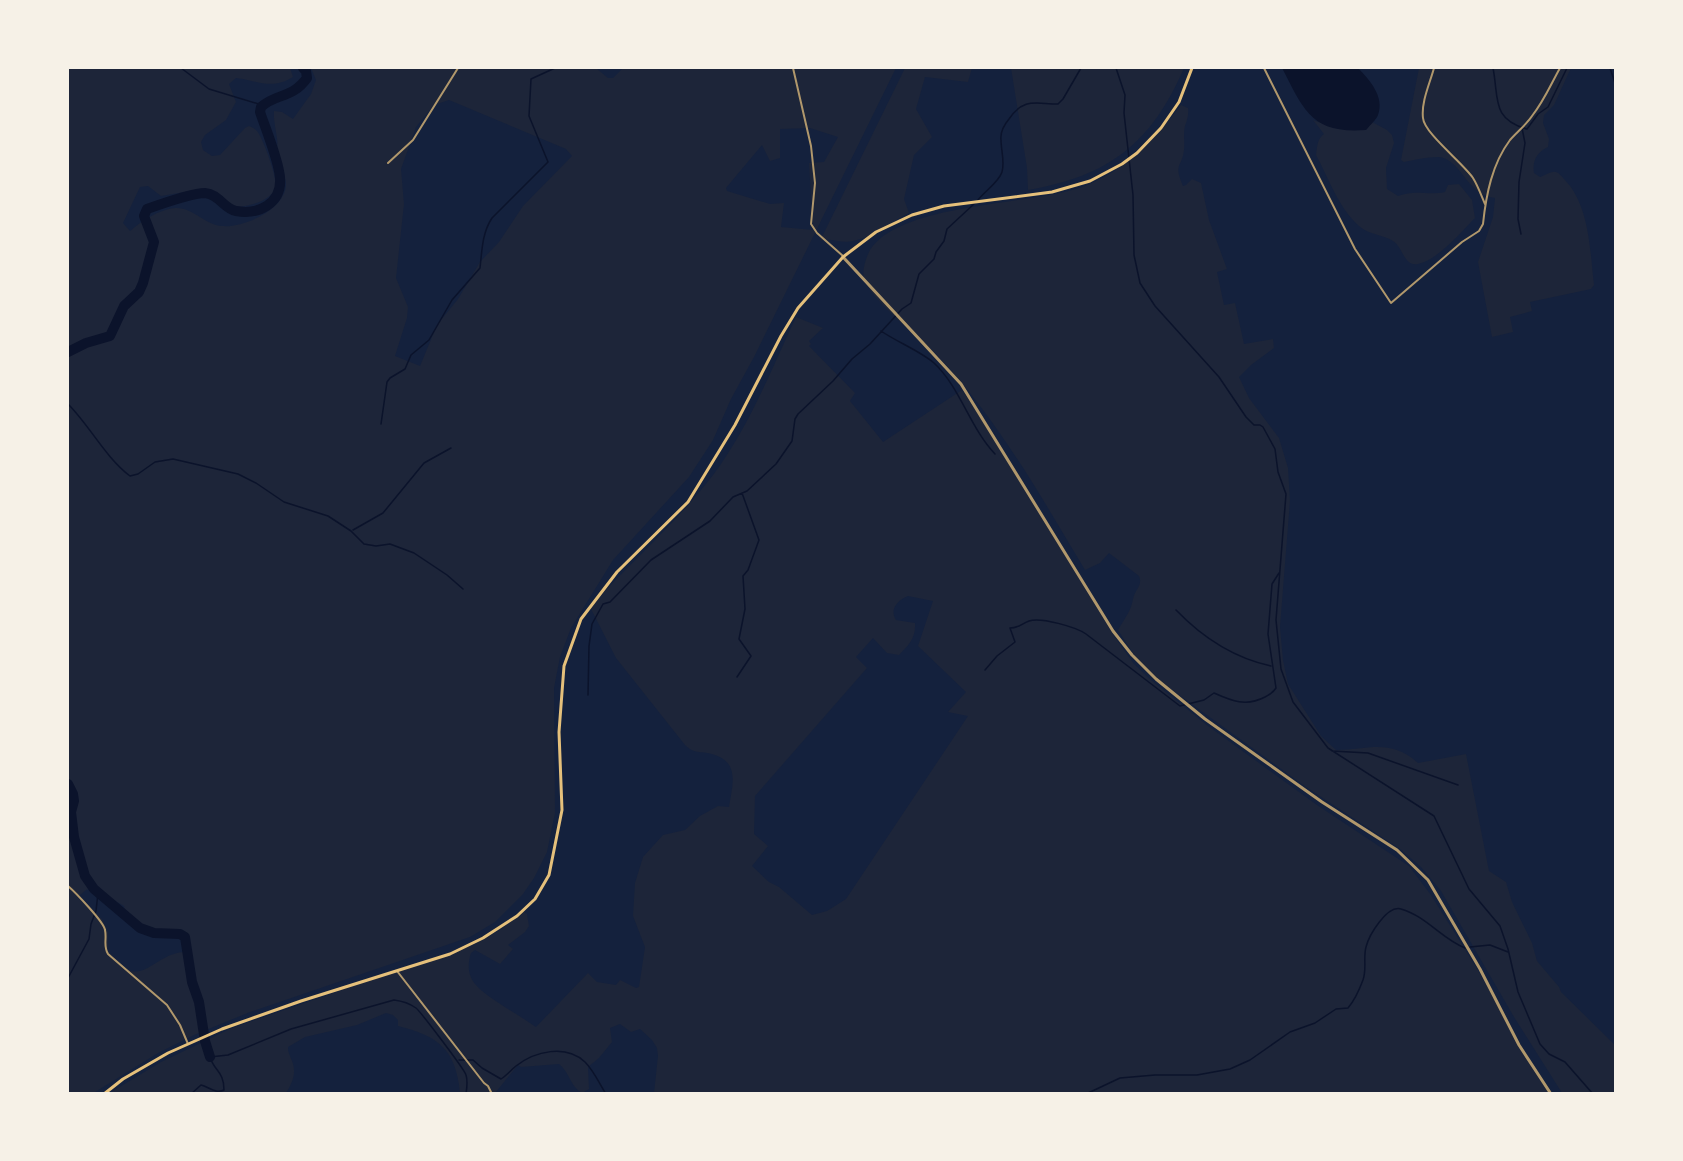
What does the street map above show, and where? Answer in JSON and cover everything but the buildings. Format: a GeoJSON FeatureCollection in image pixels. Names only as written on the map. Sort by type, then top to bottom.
{"type":"FeatureCollection","features":[{"type":"Feature","properties":{"kind":"main road"},"geometry":{"type":"LineString","coordinates":[[104,1094],[123,1079],[188,1044],[222,1029],[450,954],[483,938],[517,916],[536,899],[549,875],[562,810],[559,732],[564,666],[581,619],[617,572],[688,502],[735,425],[798,308],[843,256],[876,232],[912,215],[944,206],[1052,192],[1090,181],[1122,164],[1137,153],[1161,128],[1179,102],[1192,68]]}},
{"type":"Feature","properties":{"kind":"street"},"geometry":{"type":"LineString","coordinates":[[388,163],[413,140],[458,68]]}},
{"type":"Feature","properties":{"kind":"street"},"geometry":{"type":"LineString","coordinates":[[793,68],[811,146],[815,183],[811,224],[817,233],[843,256],[961,384],[1113,631],[1132,655],[1156,679],[1205,719],[1323,802],[1397,850],[1428,880],[1480,969],[1518,1045],[1551,1094]]}},
{"type":"Feature","properties":{"kind":"street"},"geometry":{"type":"LineString","coordinates":[[1264,68],[1355,249],[1391,303],[1461,242],[1479,231],[1492,178],[1501,155],[1510,140],[1532,117],[1550,90],[1560,68]]}},
{"type":"Feature","properties":{"kind":"street"},"geometry":{"type":"LineString","coordinates":[[1434,68],[1423,112],[1426,129],[1445,146],[1472,177],[1485,204]]}},
{"type":"Feature","properties":{"kind":"street"},"geometry":{"type":"LineString","coordinates":[[68,886],[101,921],[105,930],[105,950],[108,954],[167,1005],[180,1024],[188,1044]]}},
{"type":"Feature","properties":{"kind":"street"},"geometry":{"type":"LineString","coordinates":[[397,972],[492,1094]]}},
{"type":"Feature","properties":{"kind":"shaded area"},"geometry":{"type":"Polygon","coordinates":[[[68,68],[290,68],[293,77],[278,83],[265,84],[236,78],[229,84],[236,102],[226,120],[205,135],[201,142],[203,150],[212,156],[220,155],[245,128],[249,126],[255,129],[260,135],[273,169],[276,184],[271,194],[260,202],[227,209],[220,195],[191,191],[161,196],[148,186],[140,187],[123,223],[130,231],[151,216],[175,208],[188,210],[210,223],[222,226],[241,224],[272,209],[284,193],[286,184],[283,170],[275,169],[277,162],[270,150],[277,149],[274,111],[282,112],[293,119],[311,94],[316,80],[311,68],[596,68],[608,78],[613,78],[623,68],[896,68],[754,357],[731,399],[713,440],[689,477],[613,560],[571,628],[560,657],[554,688],[555,813],[547,852],[523,894],[495,922],[470,937],[250,1012],[158,1053],[92,1094],[68,1093],[68,68]],[[449,100],[434,105],[416,127],[401,169],[404,204],[396,278],[408,307],[407,318],[395,356],[420,366],[437,325],[458,299],[480,262],[499,242],[523,206],[572,156],[566,149],[449,100]],[[810,128],[780,129],[780,158],[770,161],[762,145],[726,188],[727,191],[770,204],[784,203],[781,227],[813,230],[809,163],[824,162],[838,137],[810,128]],[[93,888],[79,896],[102,919],[108,932],[108,951],[119,964],[128,970],[145,969],[172,955],[183,952],[186,955],[191,949],[185,933],[144,926],[128,916],[124,906],[93,888]]]}},
{"type":"Feature","properties":{"kind":"shaded area"},"geometry":{"type":"Polygon","coordinates":[[[905,68],[972,68],[968,82],[925,77],[916,109],[932,137],[914,155],[904,199],[909,213],[860,239],[849,242],[820,241],[905,68]]]}},
{"type":"Feature","properties":{"kind":"shaded area"},"geometry":{"type":"Polygon","coordinates":[[[1011,68],[1184,68],[1157,117],[1124,152],[1082,176],[1028,190],[1027,168],[1011,68]]]}},
{"type":"Feature","properties":{"kind":"shaded area"},"geometry":{"type":"Polygon","coordinates":[[[1282,68],[1358,68],[1378,95],[1380,108],[1377,117],[1366,130],[1333,128],[1321,123],[1304,107],[1282,68]]]}},
{"type":"Feature","properties":{"kind":"shaded area"},"geometry":{"type":"Polygon","coordinates":[[[1419,68],[1571,68],[1554,105],[1544,115],[1543,123],[1549,139],[1548,147],[1536,157],[1534,173],[1540,177],[1556,172],[1573,190],[1584,215],[1590,244],[1594,285],[1591,289],[1530,302],[1532,311],[1510,317],[1513,332],[1492,337],[1478,262],[1493,217],[1495,198],[1477,190],[1453,163],[1446,159],[1438,157],[1404,162],[1401,160],[1419,68]]]}},
{"type":"Feature","properties":{"kind":"shaded area"},"geometry":{"type":"Polygon","coordinates":[[[1181,105],[1188,108],[1188,113],[1184,129],[1183,156],[1178,169],[1183,186],[1192,179],[1201,183],[1209,220],[1227,269],[1217,272],[1224,305],[1235,303],[1244,344],[1273,339],[1274,348],[1239,377],[1249,398],[1279,438],[1288,468],[1290,501],[1280,627],[1288,684],[1321,736],[1336,750],[1388,748],[1408,755],[1418,763],[1466,754],[1489,871],[1506,882],[1512,902],[1532,943],[1537,961],[1561,992],[1615,1045],[1615,1093],[1562,1093],[1514,1017],[1441,891],[1421,867],[1400,849],[1306,787],[1140,664],[1118,630],[1131,607],[1139,585],[1139,576],[1109,553],[1100,563],[1085,570],[1017,458],[979,404],[936,354],[875,296],[864,279],[864,266],[869,252],[884,236],[907,223],[936,214],[1062,193],[1085,186],[1114,171],[1139,152],[1181,105]]]}},
{"type":"Feature","properties":{"kind":"shaded area"},"geometry":{"type":"Polygon","coordinates":[[[1313,120],[1338,129],[1366,130],[1372,122],[1387,130],[1392,135],[1394,143],[1386,168],[1387,189],[1398,196],[1411,193],[1445,192],[1448,185],[1459,184],[1472,200],[1475,218],[1449,245],[1433,257],[1418,264],[1410,263],[1396,244],[1363,229],[1341,204],[1316,155],[1317,146],[1324,134],[1313,120]]]}},
{"type":"Feature","properties":{"kind":"shaded area"},"geometry":{"type":"Polygon","coordinates":[[[796,317],[823,328],[809,341],[811,344],[809,346],[855,393],[850,401],[883,442],[962,390],[1020,476],[1084,587],[1134,664],[1208,726],[1317,805],[1409,866],[1431,895],[1476,967],[1525,1053],[1552,1093],[654,1093],[657,1048],[640,1029],[631,1032],[620,1024],[610,1028],[612,1042],[588,1067],[589,1089],[582,1093],[559,1064],[521,1067],[518,1065],[495,1093],[460,1093],[454,1066],[443,1047],[435,1040],[398,1026],[398,1020],[386,1013],[357,1025],[305,1037],[288,1047],[294,1074],[286,1093],[108,1094],[161,1062],[232,1028],[473,945],[500,930],[522,910],[527,914],[529,926],[508,945],[513,949],[500,964],[475,950],[470,957],[469,970],[473,982],[504,1007],[536,1027],[588,973],[597,982],[616,985],[620,980],[636,988],[639,987],[645,947],[633,916],[635,883],[643,857],[663,835],[685,830],[700,816],[718,806],[729,807],[733,783],[731,769],[721,758],[694,751],[685,745],[616,658],[591,609],[604,592],[680,514],[721,464],[752,411],[796,317]],[[908,596],[898,602],[894,609],[896,620],[915,623],[913,637],[909,644],[899,655],[887,653],[873,638],[856,657],[867,668],[755,796],[754,834],[768,846],[752,866],[812,915],[827,911],[846,899],[968,716],[948,712],[966,692],[918,646],[933,601],[908,596]]]}},
{"type":"Feature","properties":{"kind":"waterway"},"geometry":{"type":"LineString","coordinates":[[181,68],[209,89],[262,105]]}},
{"type":"Feature","properties":{"kind":"waterway"},"geometry":{"type":"LineString","coordinates":[[68,352],[86,343],[110,336],[124,306],[139,292],[154,242],[144,216],[147,209],[199,193],[210,194],[232,210],[244,212],[260,209],[273,201],[280,187],[280,178],[275,154],[260,112],[261,107],[301,85],[307,78],[303,68]]}},
{"type":"Feature","properties":{"kind":"waterway"},"geometry":{"type":"LineString","coordinates":[[381,424],[387,382],[405,369],[411,355],[429,340],[452,300],[480,268],[484,236],[492,218],[548,162],[529,116],[531,79],[555,68]]}},
{"type":"Feature","properties":{"kind":"waterway"},"geometry":{"type":"LineString","coordinates":[[978,200],[1002,172],[1001,134],[1007,121],[1020,107],[1025,105],[1031,103],[1058,104],[1081,68]]}},
{"type":"Feature","properties":{"kind":"waterway"},"geometry":{"type":"LineString","coordinates":[[1116,68],[1125,95],[1124,113],[1133,195],[1134,255],[1140,283],[1155,306],[1219,377],[1246,417],[1254,425],[1263,427],[1275,449],[1278,472],[1286,494],[1276,620],[1281,669],[1293,702],[1328,748],[1434,816],[1469,889],[1500,926],[1518,992],[1540,1044],[1549,1054],[1565,1062],[1593,1094]]}},
{"type":"Feature","properties":{"kind":"waterway"},"geometry":{"type":"LineString","coordinates":[[1493,68],[1497,98],[1502,113],[1515,125],[1527,129],[1538,114],[1548,107],[1567,68]]}},
{"type":"Feature","properties":{"kind":"waterway"},"geometry":{"type":"LineString","coordinates":[[1610,68],[1616,86]]}},
{"type":"Feature","properties":{"kind":"waterway"},"geometry":{"type":"LineString","coordinates":[[1521,234],[1518,219],[1519,182],[1525,143],[1522,128]]}},
{"type":"Feature","properties":{"kind":"waterway"},"geometry":{"type":"LineString","coordinates":[[588,695],[592,624],[603,604],[610,602],[651,560],[710,521],[733,497],[747,491],[776,464],[792,441],[795,419],[798,414],[870,344],[902,309],[911,303],[919,274],[934,259],[944,241],[947,229],[975,203]]}},
{"type":"Feature","properties":{"kind":"waterway"},"geometry":{"type":"LineString","coordinates":[[881,331],[934,363],[951,384],[986,444],[995,454]]}},
{"type":"Feature","properties":{"kind":"waterway"},"geometry":{"type":"LineString","coordinates":[[68,404],[105,451],[130,476],[138,474],[155,462],[173,459],[238,474],[284,502],[328,516],[351,531],[364,544],[376,546],[390,544],[414,553],[447,575],[463,589]]}},
{"type":"Feature","properties":{"kind":"waterway"},"geometry":{"type":"LineString","coordinates":[[353,530],[383,513],[424,463],[451,448]]}},
{"type":"Feature","properties":{"kind":"waterway"},"geometry":{"type":"LineString","coordinates":[[737,677],[751,656],[739,639],[745,609],[743,576],[748,570],[759,540],[742,493]]}},
{"type":"Feature","properties":{"kind":"waterway"},"geometry":{"type":"LineString","coordinates":[[985,670],[997,656],[1015,642],[1010,628],[1018,627],[1029,621],[1042,620],[1067,626],[1086,634],[1180,706],[1204,700],[1214,693],[1239,702],[1252,702],[1265,697],[1276,688],[1268,634],[1272,584],[1279,573]]}},
{"type":"Feature","properties":{"kind":"waterway"},"geometry":{"type":"LineString","coordinates":[[1176,610],[1219,645],[1244,658],[1271,666]]}},
{"type":"Feature","properties":{"kind":"waterway"},"geometry":{"type":"LineString","coordinates":[[1332,751],[1368,753],[1458,785]]}},
{"type":"Feature","properties":{"kind":"waterway"},"geometry":{"type":"LineString","coordinates":[[68,784],[74,801],[71,812],[74,837],[85,876],[94,889],[140,928],[154,933],[180,934],[185,937],[192,982],[199,1002],[210,1057]]}},
{"type":"Feature","properties":{"kind":"waterway"},"geometry":{"type":"LineString","coordinates":[[68,978],[89,939],[98,893]]}},
{"type":"Feature","properties":{"kind":"waterway"},"geometry":{"type":"LineString","coordinates":[[1086,1094],[1120,1078],[1197,1075],[1230,1069],[1250,1060],[1290,1032],[1315,1023],[1336,1009],[1348,1008],[1363,980],[1365,951],[1371,935],[1379,922],[1396,909],[1410,912],[1449,940],[1465,948]]}},
{"type":"Feature","properties":{"kind":"waterway"},"geometry":{"type":"LineString","coordinates":[[1470,947],[1490,945],[1508,952]]}},
{"type":"Feature","properties":{"kind":"waterway"},"geometry":{"type":"LineString","coordinates":[[191,1094],[201,1085],[215,1091],[224,1090],[221,1075],[210,1057],[228,1055],[291,1029],[394,1000],[405,1002],[416,1008],[433,1029],[466,1075],[466,1094]]}},
{"type":"Feature","properties":{"kind":"waterway"},"geometry":{"type":"LineString","coordinates":[[459,1060],[473,1060],[501,1079],[516,1066],[541,1053],[560,1051],[569,1053],[585,1062],[606,1094]]}}]}
